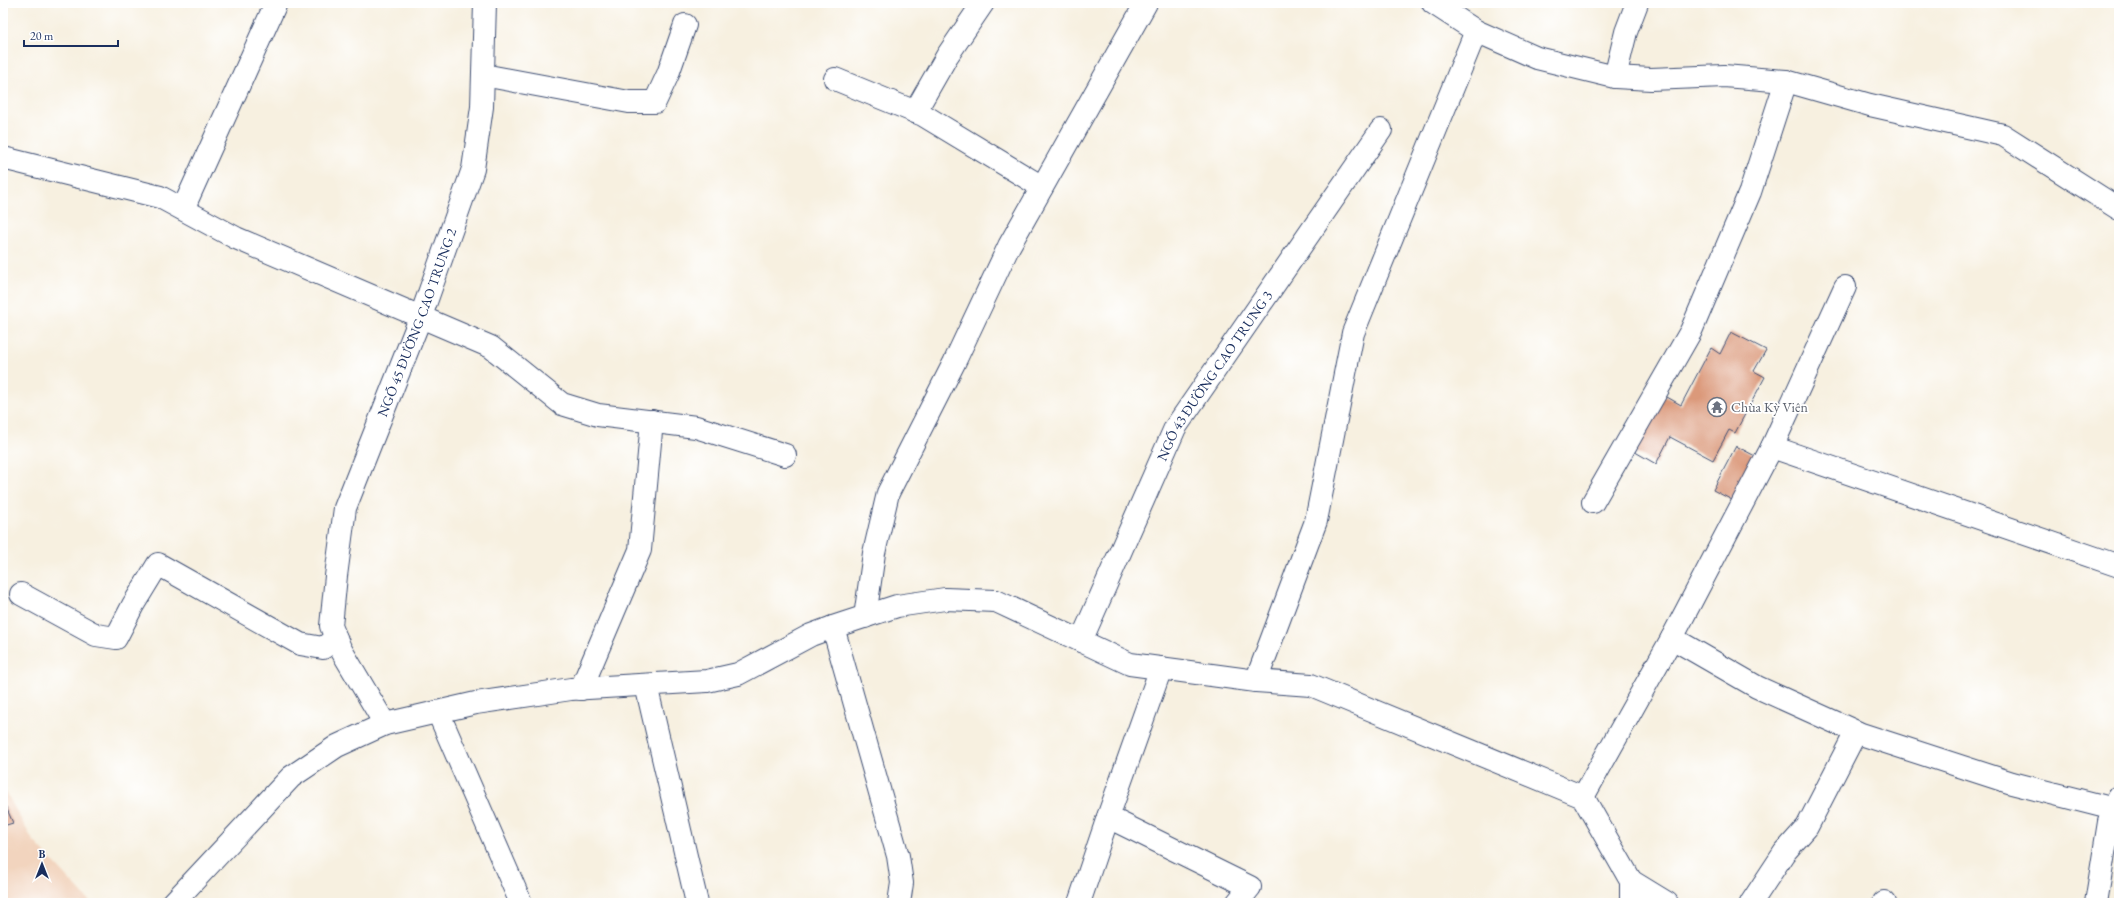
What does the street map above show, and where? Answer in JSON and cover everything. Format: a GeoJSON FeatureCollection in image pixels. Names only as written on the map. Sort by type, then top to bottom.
{"type":"FeatureCollection","features":[{"type":"Feature","properties":{"kind":"street"},"geometry":{"type":"LineString","coordinates":[[183,209],[276,3]]}},
{"type":"Feature","properties":{"kind":"street","name":"NGÕ 45 ĐƯỜNG CAO TRUNG 2"},"geometry":{"type":"LineString","coordinates":[[385,724],[336,638],[331,626],[345,508],[421,316],[473,169],[482,108],[485,3]]}},
{"type":"Feature","properties":{"kind":"street"},"geometry":{"type":"LineString","coordinates":[[915,112],[947,56],[982,3]]}},
{"type":"Feature","properties":{"kind":"street"},"geometry":{"type":"LineString","coordinates":[[865,617],[874,553],[888,493],[954,364],[1008,246],[1146,3]]}},
{"type":"Feature","properties":{"kind":"street"},"geometry":{"type":"LineString","coordinates":[[1433,3],[1476,31],[1537,58],[1615,77],[1651,79],[1724,76],[1786,81],[1870,105],[2003,135],[2119,209]]}},
{"type":"Feature","properties":{"kind":"street"},"geometry":{"type":"LineString","coordinates":[[1615,77],[1626,32],[1637,3]]}},
{"type":"Feature","properties":{"kind":"street"},"geometry":{"type":"LineString","coordinates":[[483,75],[629,102],[655,102],[668,74],[685,25]]}},
{"type":"Feature","properties":{"kind":"street"},"geometry":{"type":"LineString","coordinates":[[1256,681],[1316,521],[1353,333],[1476,31]]}},
{"type":"Feature","properties":{"kind":"street"},"geometry":{"type":"LineString","coordinates":[[835,79],[915,112],[1042,187]]}},
{"type":"Feature","properties":{"kind":"street"},"geometry":{"type":"LineString","coordinates":[[1593,502],[1691,331],[1750,192],[1786,81]]}},
{"type":"Feature","properties":{"kind":"street","name":"NGÕ 43 ĐƯỜNG CAO TRUNG 3"},"geometry":{"type":"LineString","coordinates":[[1081,641],[1175,428],[1381,130]]}},
{"type":"Feature","properties":{"kind":"street"},"geometry":{"type":"LineString","coordinates":[[3,158],[160,197],[236,238],[491,347],[562,404],[598,415],[696,427],[785,455]]}},
{"type":"Feature","properties":{"kind":"street"},"geometry":{"type":"LineString","coordinates":[[1583,797],[1672,638],[1772,447],[1845,287]]}},
{"type":"Feature","properties":{"kind":"street"},"geometry":{"type":"LineString","coordinates":[[581,689],[640,550],[652,421]]}},
{"type":"Feature","properties":{"kind":"street"},"geometry":{"type":"LineString","coordinates":[[1772,447],[2119,566]]}},
{"type":"Feature","properties":{"kind":"street"},"geometry":{"type":"LineString","coordinates":[[22,594],[96,635],[116,638],[133,605],[158,564],[300,644],[323,648],[336,638]]}},
{"type":"Feature","properties":{"kind":"street"},"geometry":{"type":"LineString","coordinates":[[176,902],[291,777],[337,746],[385,724],[476,703],[581,689],[707,682],[738,674],[811,635],[833,627],[897,606],[945,599],[996,601],[1130,664],[1256,681],[1311,685],[1583,797],[1630,881],[1631,903]]}},
{"type":"Feature","properties":{"kind":"street"},"geometry":{"type":"LineString","coordinates":[[833,627],[898,856],[902,883],[899,903]]}},
{"type":"Feature","properties":{"kind":"street"},"geometry":{"type":"LineString","coordinates":[[1672,638],[1757,687],[1856,732],[2012,783],[2116,803],[2109,822],[2096,903]]}},
{"type":"Feature","properties":{"kind":"street"},"geometry":{"type":"LineString","coordinates":[[1079,903],[1161,668]]}},
{"type":"Feature","properties":{"kind":"street"},"geometry":{"type":"LineString","coordinates":[[646,685],[697,903]]}},
{"type":"Feature","properties":{"kind":"street"},"geometry":{"type":"LineString","coordinates":[[438,712],[521,903]]}},
{"type":"Feature","properties":{"kind":"street"},"geometry":{"type":"LineString","coordinates":[[1752,903],[1784,853],[1807,828],[1856,732]]}},
{"type":"Feature","properties":{"kind":"street"},"geometry":{"type":"LineString","coordinates":[[1108,817],[1250,887],[1237,903]]}},
{"type":"Feature","properties":{"kind":"street"},"geometry":{"type":"LineString","coordinates":[[1630,881],[1668,903]]}},
{"type":"Feature","properties":{"kind":"shaded area"},"geometry":{"type":"Polygon","coordinates":[[[3,787],[32,839],[91,903],[3,903],[3,787]]]}},
{"type":"Feature","properties":{"kind":"building"},"geometry":{"type":"Polygon","coordinates":[[[1731,332],[1766,350],[1754,371],[1765,377],[1735,433],[1729,430],[1713,460],[1670,437],[1656,464],[1630,449],[1660,393],[1681,405],[1711,348],[1720,354],[1731,332]]]}},
{"type":"Feature","properties":{"kind":"building"},"geometry":{"type":"Polygon","coordinates":[[[1736,446],[1757,457],[1734,501],[1713,490],[1736,446]]]}},
{"type":"Feature","properties":{"kind":"building"},"geometry":{"type":"Polygon","coordinates":[[[6,807],[13,823],[3,826],[3,808],[6,807]]]}},
{"type":"Feature","properties":{"kind":"place","name":"Chùa Kỳ Viên"},"geometry":{"type":"Point","coordinates":[1717,407]}}]}
